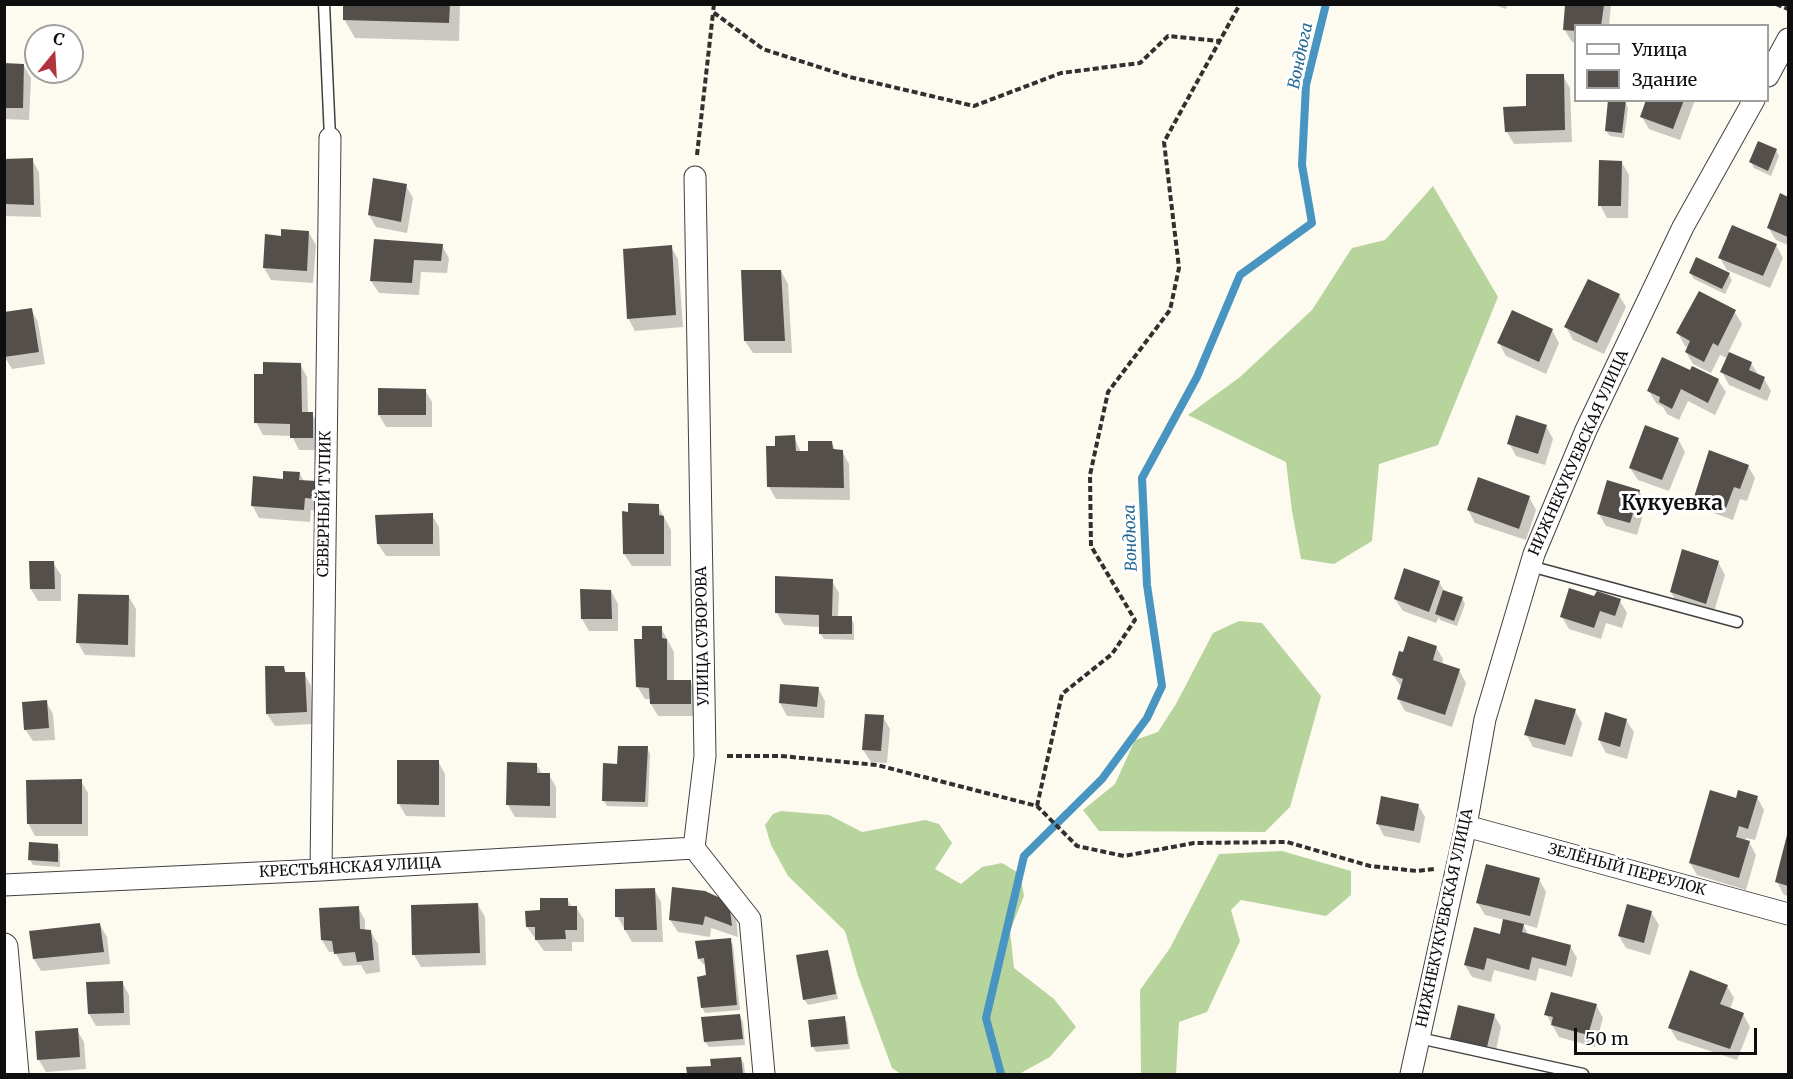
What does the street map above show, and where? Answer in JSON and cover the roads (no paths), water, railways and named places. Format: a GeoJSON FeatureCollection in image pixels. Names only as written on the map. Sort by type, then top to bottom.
{"type":"FeatureCollection","features":[{"type":"Feature","properties":{"kind":"street"},"geometry":{"type":"LineString","coordinates":[[1769,72],[1788,39]]}},
{"type":"Feature","properties":{"kind":"street","name":"НИЖНЕКУКУЕВСКАЯ УЛИЦА"},"geometry":{"type":"LineString","coordinates":[[1411,1074],[1466,826],[1485,719],[1530,566],[1586,430],[1678,238],[1753,102]]}},
{"type":"Feature","properties":{"kind":"street","name":"СЕВЕРНЫЙ ТУПИК"},"geometry":{"type":"LineString","coordinates":[[321,870],[330,138]]}},
{"type":"Feature","properties":{"kind":"street","name":"УЛИЦА СУВОРОВА"},"geometry":{"type":"LineString","coordinates":[[694,177],[705,756],[694,848]]}},
{"type":"Feature","properties":{"kind":"street","name":"ЗЕЛЁНЫЙ ПЕРЕУЛОК"},"geometry":{"type":"LineString","coordinates":[[1466,826],[1788,914]]}},
{"type":"Feature","properties":{"kind":"street"},"geometry":{"type":"LineString","coordinates":[[694,848],[750,919],[764,1074]]}},
{"type":"Feature","properties":{"kind":"street","name":"КРЕСТЬЯНСКАЯ УЛИЦА"},"geometry":{"type":"LineString","coordinates":[[4,885],[321,870],[694,848]]}},
{"type":"Feature","properties":{"kind":"street"},"geometry":{"type":"LineString","coordinates":[[4,947],[15,1074]]}},
{"type":"Feature","properties":{"kind":"lane"},"geometry":{"type":"LineString","coordinates":[[324,4],[330,138]]}},
{"type":"Feature","properties":{"kind":"lane"},"geometry":{"type":"LineString","coordinates":[[1530,566],[1737,622]]}},
{"type":"Feature","properties":{"kind":"lane"},"geometry":{"type":"LineString","coordinates":[[1419,1038],[1583,1074]]}},
{"type":"Feature","properties":{"kind":"waterway","name":"Вондюга"},"geometry":{"type":"LineString","coordinates":[[1001,1074],[986,1018],[1024,856],[1102,779],[1147,718],[1162,686],[1147,585],[1142,478],[1197,377],[1240,275],[1312,223],[1302,165],[1306,85],[1326,4]]}},
{"type":"Feature","properties":{"kind":"district","name":"Кукуевка"},"geometry":{"type":"Point","coordinates":[1672,504]}}]}
